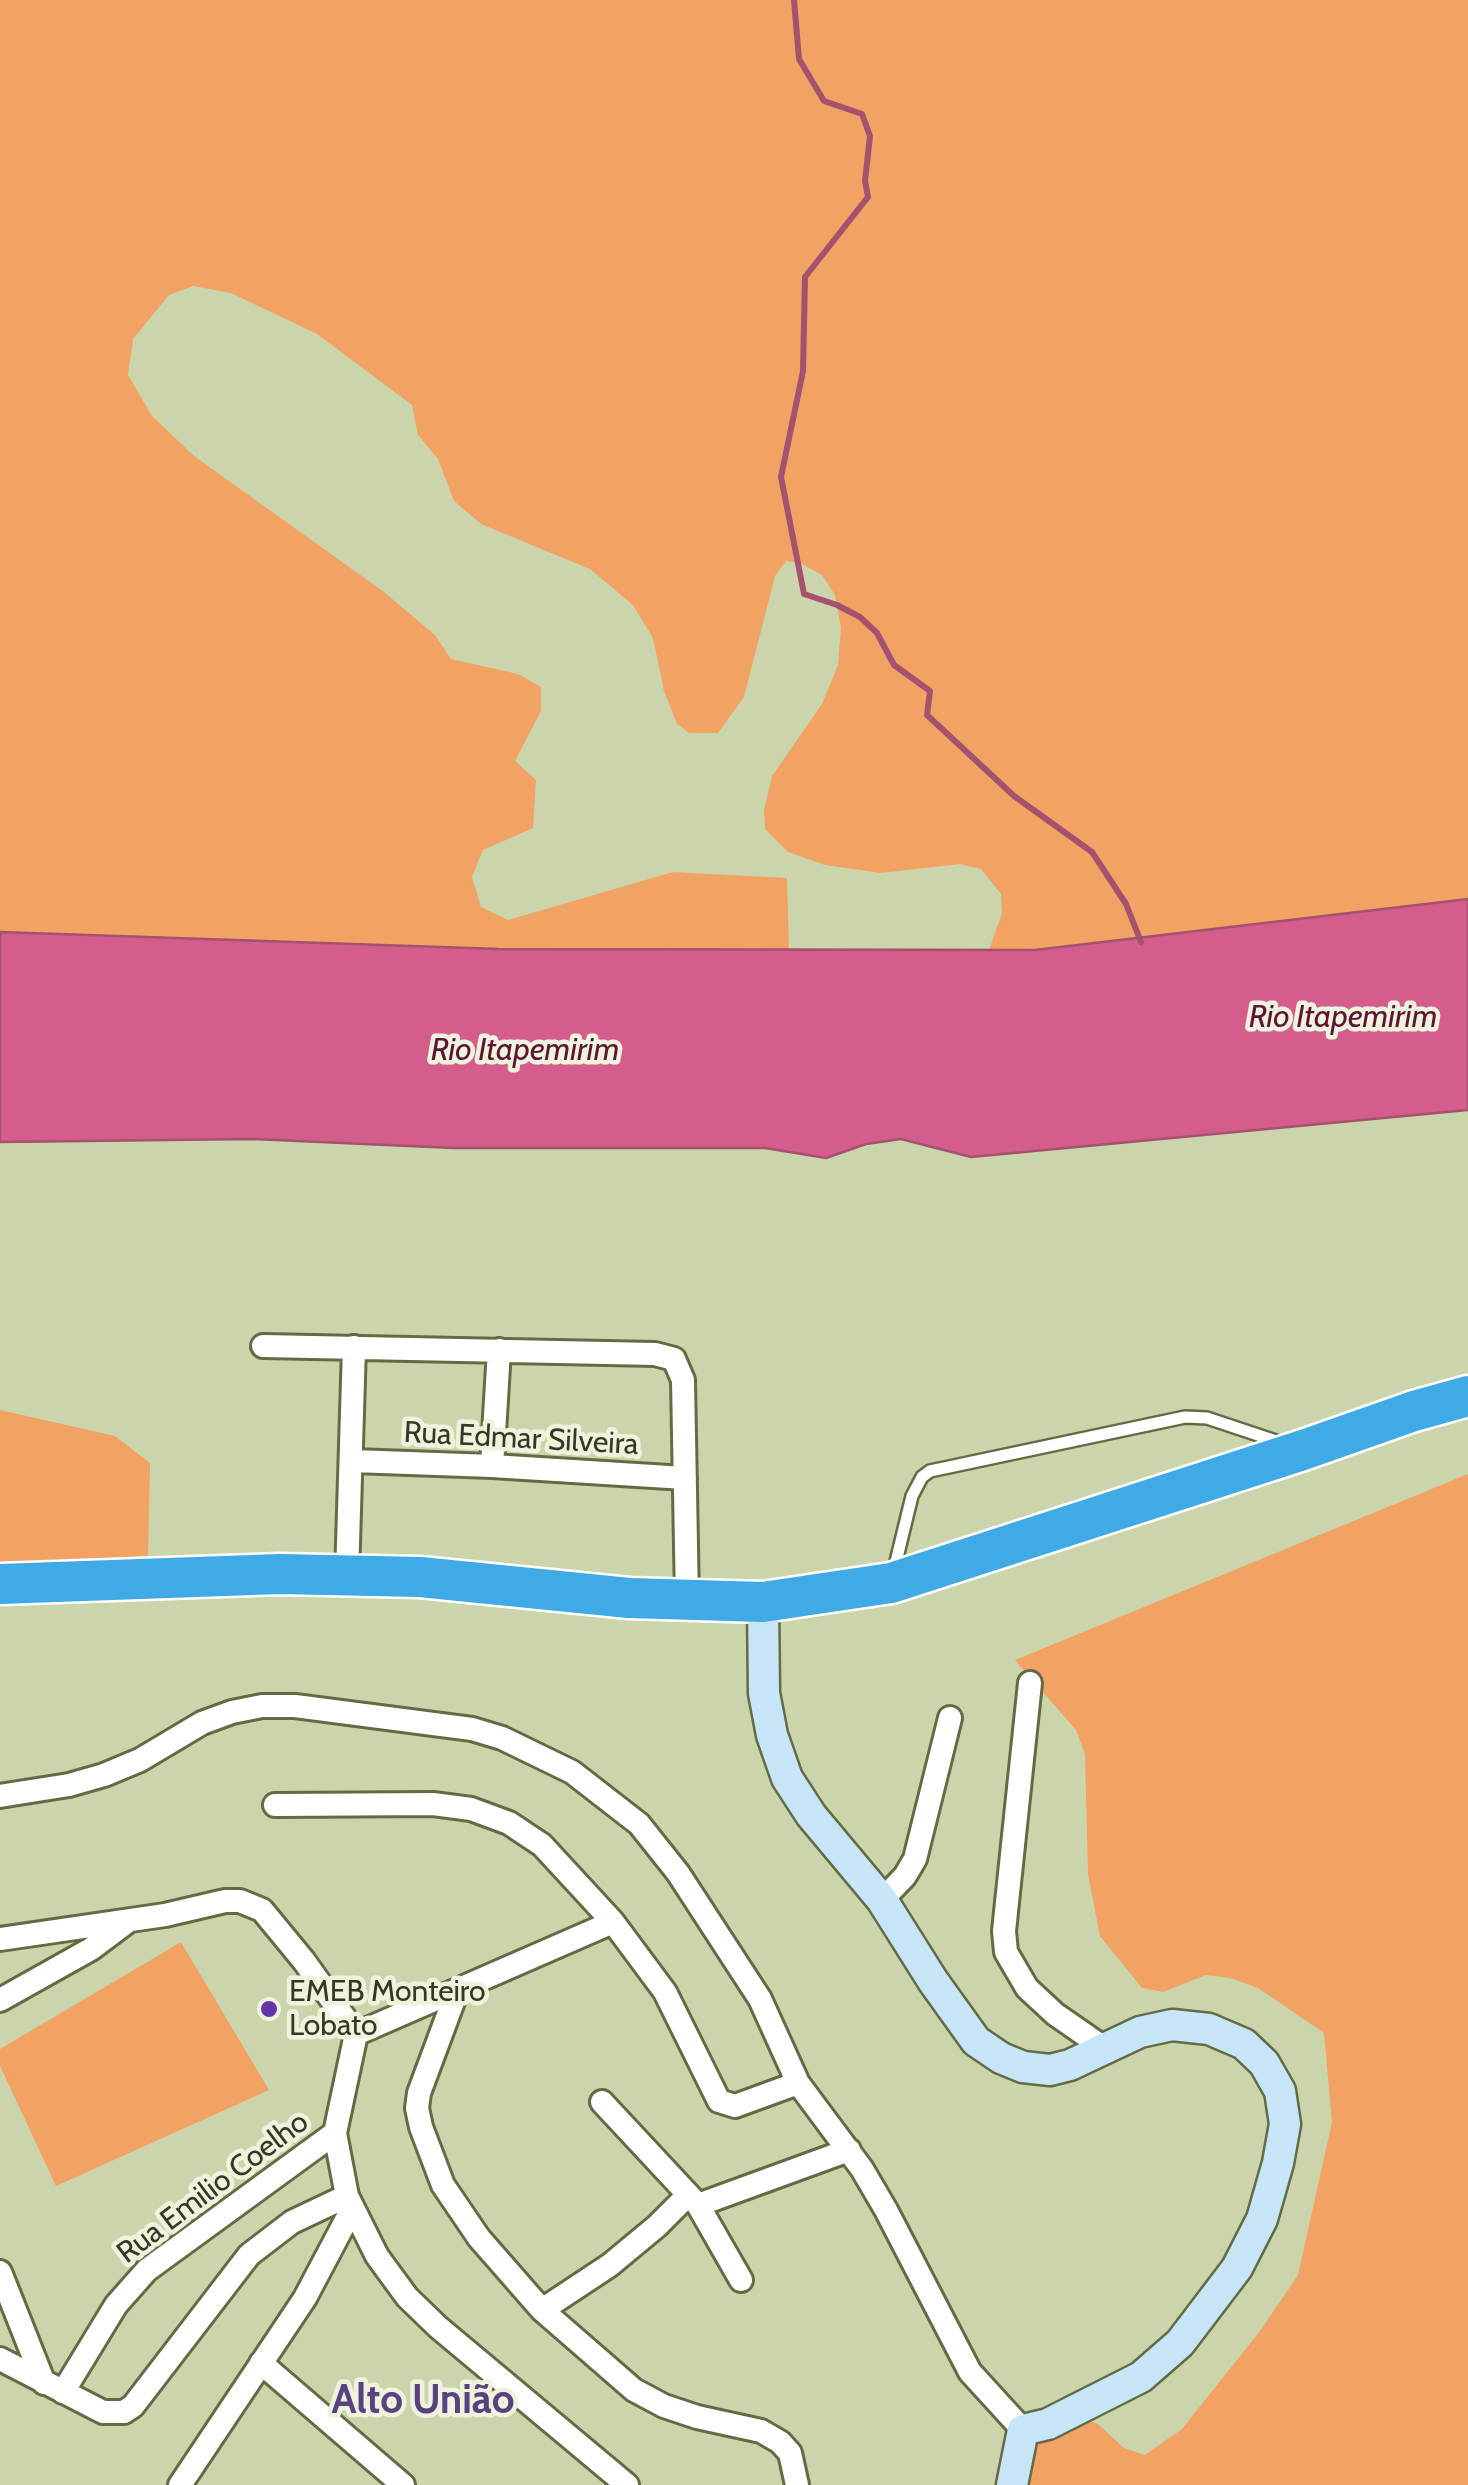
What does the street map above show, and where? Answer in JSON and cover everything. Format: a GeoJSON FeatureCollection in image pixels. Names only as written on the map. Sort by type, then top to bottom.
{"type":"FeatureCollection","features":[{"type":"Feature","properties":{"kind":"highway"},"geometry":{"type":"LineString","coordinates":[[0,1584],[164,1576],[420,1577],[687,1601],[763,1602],[891,1583],[1468,1396]]}},
{"type":"Feature","properties":{"kind":"street"},"geometry":{"type":"LineString","coordinates":[[263,1346],[655,1354],[674,1359],[683,1380],[687,1601]]}},
{"type":"Feature","properties":{"kind":"street"},"geometry":{"type":"LineString","coordinates":[[347,1576],[354,1348]]}},
{"type":"Feature","properties":{"kind":"street"},"geometry":{"type":"LineString","coordinates":[[492,1466],[499,1350]]}},
{"type":"Feature","properties":{"kind":"street","name":"Rua Edmar Silveira"},"geometry":{"type":"LineString","coordinates":[[353,1461],[685,1478]]}},
{"type":"Feature","properties":{"kind":"street"},"geometry":{"type":"LineString","coordinates":[[763,1602],[764,1693],[772,1735],[787,1778],[811,1814],[882,1900],[976,2041],[1001,2058],[1024,2067],[1050,2070],[1070,2065],[1140,2032],[1172,2025],[1209,2029],[1244,2044],[1264,2063],[1280,2091],[1286,2124],[1278,2163],[1262,2219],[1237,2268],[1180,2343],[1141,2377],[1048,2424],[1023,2430]]}},
{"type":"Feature","properties":{"kind":"street"},"geometry":{"type":"LineString","coordinates":[[1030,1683],[1004,1931],[1006,1952],[1026,1988],[1104,2048]]}},
{"type":"Feature","properties":{"kind":"street"},"geometry":{"type":"LineString","coordinates":[[0,1796],[104,1775],[140,1760],[202,1724],[262,1706],[295,1706],[472,1729],[502,1738],[572,1772],[639,1824],[678,1873],[760,1999],[798,2084],[848,2150],[886,2210],[970,2372],[1023,2430]]}},
{"type":"Feature","properties":{"kind":"street"},"geometry":{"type":"LineString","coordinates":[[882,1900],[915,1859],[950,1718]]}},
{"type":"Feature","properties":{"kind":"street"},"geometry":{"type":"LineString","coordinates":[[275,1804],[433,1804],[471,1810],[509,1823],[542,1845],[612,1922],[665,1992],[720,2100],[735,2106],[798,2084]]}},
{"type":"Feature","properties":{"kind":"street"},"geometry":{"type":"LineString","coordinates":[[0,1939],[226,1902],[252,1904],[272,1920],[356,2034],[335,2133],[349,2202],[377,2256],[407,2297],[438,2327],[627,2485]]}},
{"type":"Feature","properties":{"kind":"street"},"geometry":{"type":"LineString","coordinates":[[0,2000],[91,1949],[130,1920]]}},
{"type":"Feature","properties":{"kind":"street"},"geometry":{"type":"LineString","coordinates":[[356,2034],[612,1922]]}},
{"type":"Feature","properties":{"kind":"street"},"geometry":{"type":"LineString","coordinates":[[457,1991],[419,2092],[417,2108],[443,2185],[479,2238],[542,2310],[634,2390],[664,2406],[761,2431],[780,2442],[790,2453],[796,2485]]}},
{"type":"Feature","properties":{"kind":"street"},"geometry":{"type":"LineString","coordinates":[[602,2102],[693,2200],[741,2280]]}},
{"type":"Feature","properties":{"kind":"street","name":"Rua Emilio Coelho"},"geometry":{"type":"LineString","coordinates":[[54,2388],[147,2270],[335,2133]]}},
{"type":"Feature","properties":{"kind":"street"},"geometry":{"type":"LineString","coordinates":[[542,2310],[610,2265],[693,2200],[848,2150]]}},
{"type":"Feature","properties":{"kind":"street"},"geometry":{"type":"LineString","coordinates":[[180,2485],[305,2298],[349,2202]]}},
{"type":"Feature","properties":{"kind":"street"},"geometry":{"type":"LineString","coordinates":[[0,2360],[103,2412],[124,2412],[133,2406],[249,2254],[292,2222],[349,2202]]}},
{"type":"Feature","properties":{"kind":"street"},"geometry":{"type":"LineString","coordinates":[[0,2272],[54,2388]]}},
{"type":"Feature","properties":{"kind":"street"},"geometry":{"type":"LineString","coordinates":[[261,2364],[403,2485]]}},
{"type":"Feature","properties":{"kind":"street"},"geometry":{"type":"LineString","coordinates":[[1012,2485],[1023,2430]]}},
{"type":"Feature","properties":{"kind":"lane"},"geometry":{"type":"LineString","coordinates":[[891,1583],[912,1496],[930,1471],[1185,1417],[1207,1418],[1303,1450]]}},
{"type":"Feature","properties":{"kind":"shaded area"},"geometry":{"type":"Polygon","coordinates":[[[0,0],[1468,0],[1468,899],[1035,950],[989,950],[1002,913],[1001,894],[981,869],[960,864],[881,873],[825,865],[788,852],[765,829],[764,810],[772,776],[822,704],[838,665],[841,628],[835,595],[822,575],[802,564],[786,561],[775,576],[744,697],[718,733],[689,733],[677,724],[664,691],[653,638],[633,605],[590,569],[481,524],[454,501],[438,459],[418,435],[412,405],[317,334],[231,293],[193,286],[169,295],[133,339],[128,375],[152,416],[194,456],[384,592],[435,635],[451,659],[518,674],[541,687],[541,711],[515,761],[536,780],[533,828],[483,850],[472,877],[481,907],[508,920],[673,872],[787,878],[789,949],[499,949],[0,932],[0,0]]]}},
{"type":"Feature","properties":{"kind":"shaded area"},"geometry":{"type":"Polygon","coordinates":[[[0,1410],[115,1436],[150,1463],[148,1556],[0,1563],[0,1410]]]}},
{"type":"Feature","properties":{"kind":"shaded area"},"geometry":{"type":"Polygon","coordinates":[[[1468,1474],[1468,2485],[1023,2485],[1029,2455],[1039,2437],[1076,2416],[1098,2424],[1124,2448],[1145,2455],[1182,2429],[1260,2331],[1298,2275],[1332,2122],[1324,2033],[1258,1988],[1230,1978],[1206,1975],[1163,1992],[1142,1988],[1100,1936],[1088,1875],[1085,1754],[1076,1730],[1015,1660],[1468,1474]]]}},
{"type":"Feature","properties":{"kind":"shaded area"},"geometry":{"type":"Polygon","coordinates":[[[181,1942],[269,2090],[56,2186],[0,2066],[0,2049],[181,1942]]]}},
{"type":"Feature","properties":{"kind":"water","name":"Rio Itapemirim"},"geometry":{"type":"Polygon","coordinates":[[[1468,899],[1468,1110],[971,1157],[901,1139],[866,1144],[826,1158],[765,1148],[453,1148],[253,1139],[0,1142],[0,932],[499,949],[1035,950],[1468,899]]]}},
{"type":"Feature","properties":{"kind":"waterway"},"geometry":{"type":"LineString","coordinates":[[794,0],[799,59],[824,101],[862,114],[870,136],[865,181],[868,197],[805,277],[803,371],[781,477],[804,594],[860,617],[877,633],[894,665],[930,691],[927,715],[1014,796],[1092,852],[1126,904],[1141,942]]}},
{"type":"Feature","properties":{"kind":"place","name":"EMEB Monteiro Lobato"},"geometry":{"type":"Point","coordinates":[269,2009]}},
{"type":"Feature","properties":{"kind":"district","name":"Alto União"},"geometry":{"type":"Point","coordinates":[423,2401]}}]}
